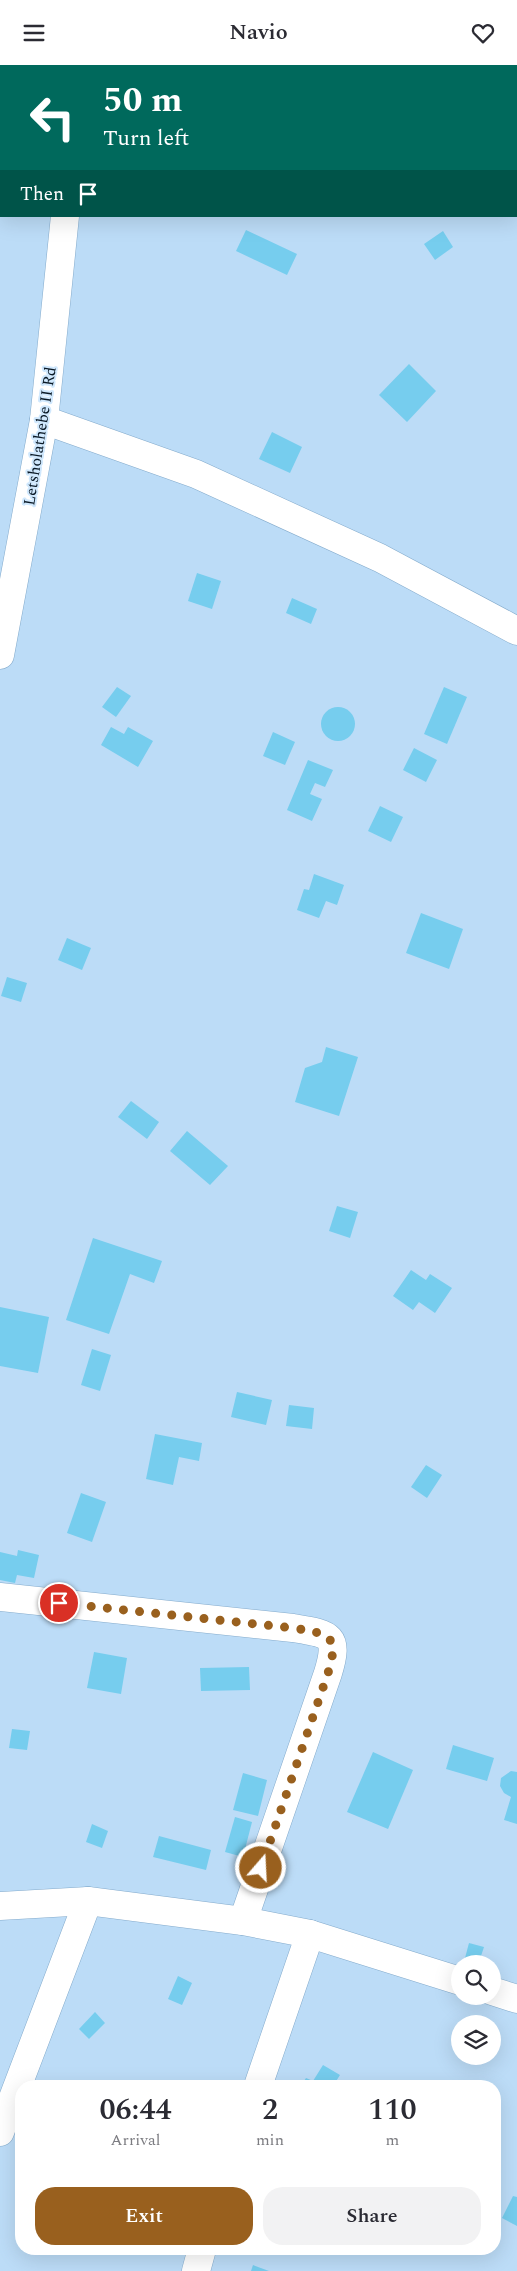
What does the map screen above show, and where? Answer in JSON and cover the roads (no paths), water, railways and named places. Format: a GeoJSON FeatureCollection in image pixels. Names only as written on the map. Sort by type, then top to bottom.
{"type":"FeatureCollection","features":[{"type":"Feature","properties":{"kind":"street","name":"Letsholathebe II Rd"},"geometry":{"type":"LineString","coordinates":[[0,655],[44,420],[65,217]]}},
{"type":"Feature","properties":{"kind":"street"},"geometry":{"type":"LineString","coordinates":[[44,420],[204,478],[380,558],[517,631]]}},
{"type":"Feature","properties":{"kind":"street"},"geometry":{"type":"LineString","coordinates":[[0,1597],[293,1628],[323,1633],[331,1640],[334,1653],[328,1673],[243,1921]]}},
{"type":"Feature","properties":{"kind":"street"},"geometry":{"type":"LineString","coordinates":[[24,2080],[88,1901]]}},
{"type":"Feature","properties":{"kind":"street"},"geometry":{"type":"LineString","coordinates":[[0,1906],[88,1901],[243,1921],[310,1935],[451,1978]]}},
{"type":"Feature","properties":{"kind":"street"},"geometry":{"type":"LineString","coordinates":[[260,2080],[310,1935]]}},
{"type":"Feature","properties":{"kind":"street"},"geometry":{"type":"LineString","coordinates":[[501,1994],[517,1999]]}},
{"type":"Feature","properties":{"kind":"street"},"geometry":{"type":"LineString","coordinates":[[9,2123],[15,2106]]}},
{"type":"Feature","properties":{"kind":"street"},"geometry":{"type":"LineString","coordinates":[[196,2271],[200,2255]]}}]}
